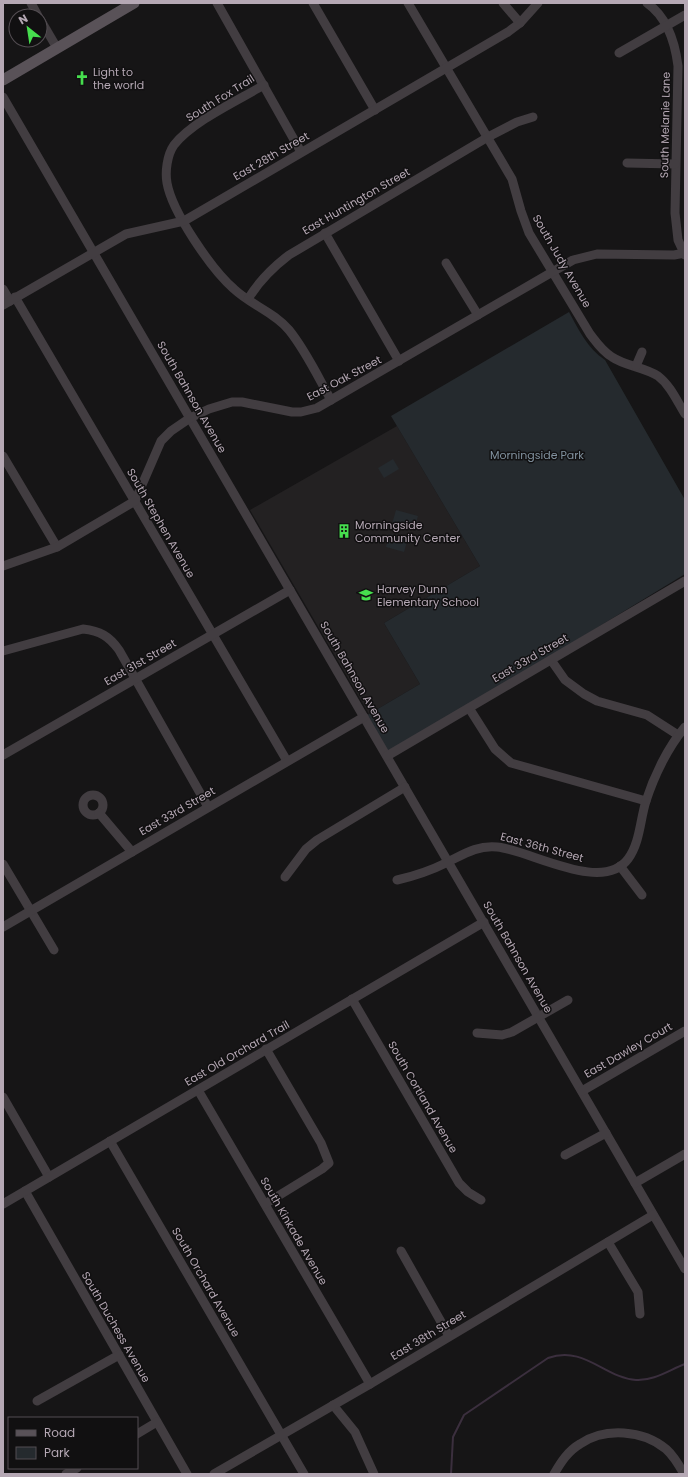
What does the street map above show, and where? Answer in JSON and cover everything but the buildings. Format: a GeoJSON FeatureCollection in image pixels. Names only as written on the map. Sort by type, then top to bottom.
{"type":"FeatureCollection","features":[{"type":"Feature","properties":{"kind":"main road"},"geometry":{"type":"LineString","coordinates":[[3,80],[57,48],[121,6],[134,3]]}},
{"type":"Feature","properties":{"kind":"street"},"geometry":{"type":"LineString","coordinates":[[217,3],[301,152]]}},
{"type":"Feature","properties":{"kind":"street"},"geometry":{"type":"LineString","coordinates":[[313,3],[375,110]]}},
{"type":"Feature","properties":{"kind":"street","name":"South Judy Avenue"},"geometry":{"type":"LineString","coordinates":[[408,3],[512,179],[520,211],[529,233],[554,271],[600,349],[613,358],[636,366],[657,376],[668,386],[685,414]]}},
{"type":"Feature","properties":{"kind":"street"},"geometry":{"type":"LineString","coordinates":[[504,3],[520,23]]}},
{"type":"Feature","properties":{"kind":"street","name":"East 28th Street"},"geometry":{"type":"LineString","coordinates":[[9,301],[126,234],[184,221],[447,69],[520,23],[538,3]]}},
{"type":"Feature","properties":{"kind":"street","name":"South Melanie Lane"},"geometry":{"type":"LineString","coordinates":[[647,3],[660,15],[667,26],[676,49],[681,131],[675,164],[676,229],[685,254]]}},
{"type":"Feature","properties":{"kind":"street"},"geometry":{"type":"LineString","coordinates":[[619,53],[685,15]]}},
{"type":"Feature","properties":{"kind":"street"},"geometry":{"type":"LineString","coordinates":[[48,33],[57,48]]}},
{"type":"Feature","properties":{"kind":"street","name":"South Fox Trail"},"geometry":{"type":"LineString","coordinates":[[264,85],[193,127],[174,146],[167,164],[167,183],[172,200],[210,264],[235,290],[268,311],[289,330],[300,345],[331,400]]}},
{"type":"Feature","properties":{"kind":"street","name":"South Bahnson Avenue"},"geometry":{"type":"LineString","coordinates":[[3,97],[685,1269]]}},
{"type":"Feature","properties":{"kind":"street","name":"East Huntington Street"},"geometry":{"type":"LineString","coordinates":[[248,299],[257,283],[272,268],[289,255],[488,137],[517,122],[533,116]]}},
{"type":"Feature","properties":{"kind":"street"},"geometry":{"type":"LineString","coordinates":[[627,162],[675,164]]}},
{"type":"Feature","properties":{"kind":"street"},"geometry":{"type":"LineString","coordinates":[[325,233],[400,361]]}},
{"type":"Feature","properties":{"kind":"street","name":"East Oak Street"},"geometry":{"type":"LineString","coordinates":[[135,501],[161,441],[170,431],[190,418],[209,409],[232,402],[242,402],[283,411],[301,412],[318,408],[578,258],[597,254],[685,254]]}},
{"type":"Feature","properties":{"kind":"street"},"geometry":{"type":"LineString","coordinates":[[446,263],[478,315]]}},
{"type":"Feature","properties":{"kind":"street","name":"South Stephen Avenue"},"geometry":{"type":"LineString","coordinates":[[3,288],[9,301],[135,501],[287,761]]}},
{"type":"Feature","properties":{"kind":"street"},"geometry":{"type":"LineString","coordinates":[[636,366],[642,352]]}},
{"type":"Feature","properties":{"kind":"street"},"geometry":{"type":"LineString","coordinates":[[3,456],[7,469],[57,547]]}},
{"type":"Feature","properties":{"kind":"street"},"geometry":{"type":"LineString","coordinates":[[3,566],[57,547],[135,501]]}},
{"type":"Feature","properties":{"kind":"street","name":"East 33rd Street"},"geometry":{"type":"LineString","coordinates":[[387,756],[685,581]]}},
{"type":"Feature","properties":{"kind":"street","name":"East 31st Street"},"geometry":{"type":"LineString","coordinates":[[3,755],[290,590]]}},
{"type":"Feature","properties":{"kind":"street"},"geometry":{"type":"LineString","coordinates":[[3,651],[83,629],[96,631],[106,636],[114,643],[208,807]]}},
{"type":"Feature","properties":{"kind":"street"},"geometry":{"type":"LineString","coordinates":[[551,660],[564,680],[584,694],[597,701],[646,715],[678,735]]}},
{"type":"Feature","properties":{"kind":"street"},"geometry":{"type":"LineString","coordinates":[[469,708],[494,749],[511,763],[646,801]]}},
{"type":"Feature","properties":{"kind":"street","name":"East 33rd Street"},"geometry":{"type":"LineString","coordinates":[[3,927],[364,717]]}},
{"type":"Feature","properties":{"kind":"street"},"geometry":{"type":"LineString","coordinates":[[642,895],[620,866],[627,860],[636,844],[646,801],[660,768],[678,735],[685,727]]}},
{"type":"Feature","properties":{"kind":"street"},"geometry":{"type":"LineString","coordinates":[[286,877],[306,849],[317,840],[405,787]]}},
{"type":"Feature","properties":{"kind":"street"},"geometry":{"type":"LineString","coordinates":[[99,813],[132,852]]}},
{"type":"Feature","properties":{"kind":"street","name":"East 36th Street"},"geometry":{"type":"LineString","coordinates":[[397,880],[415,876],[478,848],[497,847],[582,871],[600,873],[620,866]]}},
{"type":"Feature","properties":{"kind":"street"},"geometry":{"type":"LineString","coordinates":[[3,864],[54,950]]}},
{"type":"Feature","properties":{"kind":"street","name":"East Old Orchard Trail"},"geometry":{"type":"LineString","coordinates":[[3,1204],[484,922]]}},
{"type":"Feature","properties":{"kind":"street","name":"South Cortland Avenue"},"geometry":{"type":"LineString","coordinates":[[352,999],[459,1183],[468,1192],[481,1200]]}},
{"type":"Feature","properties":{"kind":"street"},"geometry":{"type":"LineString","coordinates":[[477,1033],[502,1035],[522,1028],[568,1000]]}},
{"type":"Feature","properties":{"kind":"street","name":"East Dawley Court"},"geometry":{"type":"LineString","coordinates":[[582,1091],[685,1031]]}},
{"type":"Feature","properties":{"kind":"street"},"geometry":{"type":"LineString","coordinates":[[265,1204],[322,1169],[329,1163],[321,1143],[266,1049]]}},
{"type":"Feature","properties":{"kind":"street","name":"South Kinkade Avenue"},"geometry":{"type":"LineString","coordinates":[[198,1090],[370,1384]]}},
{"type":"Feature","properties":{"kind":"street"},"geometry":{"type":"LineString","coordinates":[[3,1097],[49,1176]]}},
{"type":"Feature","properties":{"kind":"street"},"geometry":{"type":"LineString","coordinates":[[565,1155],[606,1133]]}},
{"type":"Feature","properties":{"kind":"street","name":"South Orchard Avenue"},"geometry":{"type":"LineString","coordinates":[[110,1141],[304,1474]]}},
{"type":"Feature","properties":{"kind":"street"},"geometry":{"type":"LineString","coordinates":[[635,1183],[685,1154]]}},
{"type":"Feature","properties":{"kind":"street","name":"South Duchess Avenue"},"geometry":{"type":"LineString","coordinates":[[25,1191],[187,1474]]}},
{"type":"Feature","properties":{"kind":"street","name":"East 38th Street"},"geometry":{"type":"LineString","coordinates":[[214,1474],[370,1384],[653,1215]]}},
{"type":"Feature","properties":{"kind":"street"},"geometry":{"type":"LineString","coordinates":[[608,1242],[638,1292],[640,1314]]}},
{"type":"Feature","properties":{"kind":"street"},"geometry":{"type":"LineString","coordinates":[[401,1251],[449,1336]]}},
{"type":"Feature","properties":{"kind":"street"},"geometry":{"type":"LineString","coordinates":[[37,1401],[119,1355]]}},
{"type":"Feature","properties":{"kind":"street"},"geometry":{"type":"LineString","coordinates":[[333,1405],[355,1432],[374,1474]]}},
{"type":"Feature","properties":{"kind":"street"},"geometry":{"type":"LineString","coordinates":[[138,1433],[157,1422]]}},
{"type":"Feature","properties":{"kind":"street"},"geometry":{"type":"LineString","coordinates":[[554,1474],[569,1453],[588,1439],[604,1434],[622,1433],[642,1436],[662,1446],[677,1462],[684,1474]]}},
{"type":"Feature","properties":{"kind":"street"},"geometry":{"type":"LineString","coordinates":[[66,1474],[75,1469]]}},
{"type":"Feature","properties":{"kind":"shaded area","name":"Harvey Dunn Elementary School"},"geometry":{"type":"Polygon","coordinates":[[[397,426],[480,566],[384,623],[420,684],[369,714],[250,510],[397,426]]]}},
{"type":"Feature","properties":{"kind":"green space","name":"Morningside Park"},"geometry":{"type":"Polygon","coordinates":[[[569,312],[588,344],[605,360],[685,500],[685,574],[387,756],[364,717],[420,684],[384,623],[480,566],[391,416],[569,312]]]}},
{"type":"Feature","properties":{"kind":"green space"},"geometry":{"type":"Polygon","coordinates":[[[393,459],[399,469],[384,478],[378,468],[393,459]]]}},
{"type":"Feature","properties":{"kind":"green space"},"geometry":{"type":"Polygon","coordinates":[[[396,510],[418,516],[414,530],[392,524],[396,510]]]}},
{"type":"Feature","properties":{"kind":"green space"},"geometry":{"type":"Polygon","coordinates":[[[389,534],[408,538],[404,552],[386,547],[389,534]]]}},
{"type":"Feature","properties":{"kind":"waterway"},"geometry":{"type":"LineString","coordinates":[[451,1474],[453,1437],[464,1415],[548,1358],[561,1355],[573,1356],[594,1363],[614,1374],[636,1380],[649,1379],[685,1364]]}},
{"type":"Feature","properties":{"kind":"place","name":"Light to the world"},"geometry":{"type":"Point","coordinates":[82,78]}},
{"type":"Feature","properties":{"kind":"place","name":"Morningside Community Center"},"geometry":{"type":"Point","coordinates":[344,531]}},
{"type":"Feature","properties":{"kind":"place","name":"Harvey Dunn Elementary School"},"geometry":{"type":"Point","coordinates":[366,595]}}]}
